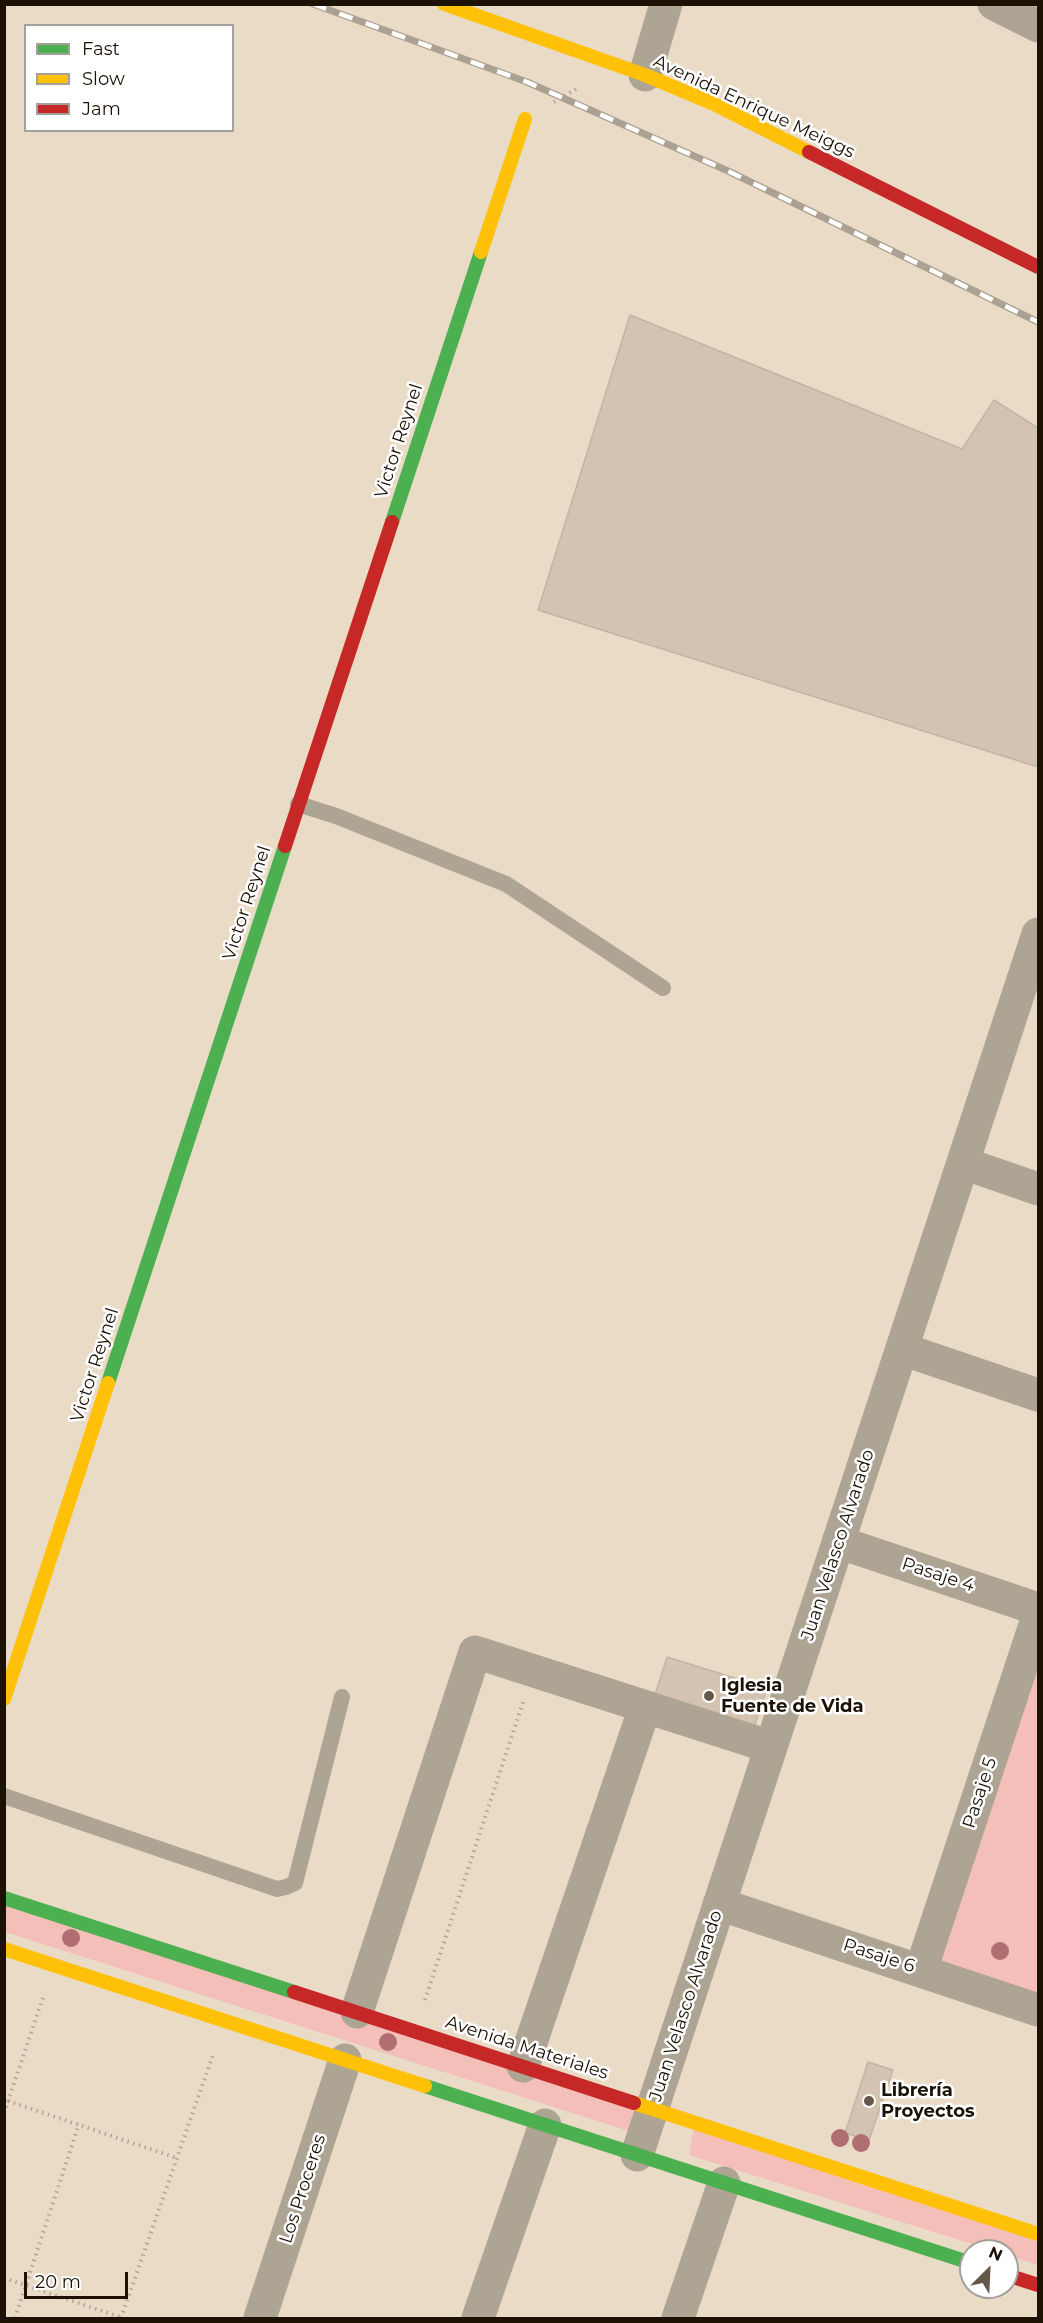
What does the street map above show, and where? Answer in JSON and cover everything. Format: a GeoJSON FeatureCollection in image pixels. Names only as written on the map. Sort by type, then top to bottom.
{"type":"FeatureCollection","features":[{"type":"Feature","properties":{"kind":"street","name":"Avenida Enrique Meiggs"},"geometry":{"type":"LineString","coordinates":[[444,4],[632,70],[714,104],[1038,267]]}},
{"type":"Feature","properties":{"kind":"street"},"geometry":{"type":"LineString","coordinates":[[632,70],[666,4]]}},
{"type":"Feature","properties":{"kind":"street"},"geometry":{"type":"LineString","coordinates":[[994,4],[1038,26]]}},
{"type":"Feature","properties":{"kind":"street","name":"Victor Reynel"},"geometry":{"type":"LineString","coordinates":[[4,1699],[525,118]]}},
{"type":"Feature","properties":{"kind":"street","name":"Juan Velasco Alvarado"},"geometry":{"type":"LineString","coordinates":[[637,2155],[1038,934]]}},
{"type":"Feature","properties":{"kind":"street"},"geometry":{"type":"LineString","coordinates":[[963,1163],[1038,1189]]}},
{"type":"Feature","properties":{"kind":"street"},"geometry":{"type":"LineString","coordinates":[[902,1349],[1038,1395]]}},
{"type":"Feature","properties":{"kind":"street","name":"Pasaje 4"},"geometry":{"type":"LineString","coordinates":[[838,1542],[1038,1609]]}},
{"type":"Feature","properties":{"kind":"street","name":"Pasaje 5"},"geometry":{"type":"LineString","coordinates":[[921,1970],[1038,1616]]}},
{"type":"Feature","properties":{"kind":"street"},"geometry":{"type":"LineString","coordinates":[[357,2012],[475,1652],[771,1747]]}},
{"type":"Feature","properties":{"kind":"street"},"geometry":{"type":"LineString","coordinates":[[523,2066],[645,1707]]}},
{"type":"Feature","properties":{"kind":"street","name":"Avenida Materiales"},"geometry":{"type":"LineString","coordinates":[[4,1898],[1038,2234]]}},
{"type":"Feature","properties":{"kind":"street","name":"Pasaje 6"},"geometry":{"type":"LineString","coordinates":[[720,1904],[1038,2010]]}},
{"type":"Feature","properties":{"kind":"street"},"geometry":{"type":"LineString","coordinates":[[4,1950],[959,2260]]}},
{"type":"Feature","properties":{"kind":"street","name":"Los Proceres"},"geometry":{"type":"LineString","coordinates":[[260,2319],[345,2061]]}},
{"type":"Feature","properties":{"kind":"street"},"geometry":{"type":"LineString","coordinates":[[478,2319],[545,2126]]}},
{"type":"Feature","properties":{"kind":"street"},"geometry":{"type":"LineString","coordinates":[[678,2319],[724,2183]]}},
{"type":"Feature","properties":{"kind":"street"},"geometry":{"type":"LineString","coordinates":[[1019,2279],[1038,2285]]}},
{"type":"Feature","properties":{"kind":"lane"},"geometry":{"type":"LineString","coordinates":[[298,804],[336,816],[506,884],[663,987]]}},
{"type":"Feature","properties":{"kind":"lane"},"geometry":{"type":"LineString","coordinates":[[4,1796],[277,1889],[286,1887],[295,1883],[342,1697]]}},
{"type":"Feature","properties":{"kind":"path"},"geometry":{"type":"LineString","coordinates":[[525,118],[632,70]]}},
{"type":"Feature","properties":{"kind":"path"},"geometry":{"type":"LineString","coordinates":[[415,2031],[525,1699]]}},
{"type":"Feature","properties":{"kind":"path"},"geometry":{"type":"LineString","coordinates":[[4,2113],[54,1966]]}},
{"type":"Feature","properties":{"kind":"path"},"geometry":{"type":"LineString","coordinates":[[4,2278],[122,2318],[225,2022]]}},
{"type":"Feature","properties":{"kind":"path"},"geometry":{"type":"LineString","coordinates":[[8,2101],[177,2158]]}},
{"type":"Feature","properties":{"kind":"path"},"geometry":{"type":"LineString","coordinates":[[15,2319],[79,2124]]}},
{"type":"Feature","properties":{"kind":"shaded area"},"geometry":{"type":"Polygon","coordinates":[[[1038,1633],[1038,2000],[934,1965],[1038,1633]]]}},
{"type":"Feature","properties":{"kind":"shaded area"},"geometry":{"type":"Polygon","coordinates":[[[5,1899],[640,2106],[632,2132],[5,1932],[5,1899]]]}},
{"type":"Feature","properties":{"kind":"shaded area"},"geometry":{"type":"Polygon","coordinates":[[[695,2121],[1038,2230],[1038,2265],[1019,2259],[1019,2239],[959,2240],[689,2155],[695,2121]]]}},
{"type":"Feature","properties":{"kind":"building"},"geometry":{"type":"Polygon","coordinates":[[[630,315],[962,449],[994,400],[1038,428],[1038,767],[538,610],[630,315]]]}},
{"type":"Feature","properties":{"kind":"building","name":"Iglesia Fuente de Vida"},"geometry":{"type":"Polygon","coordinates":[[[667,1657],[767,1688],[751,1736],[652,1704],[667,1657]]]}},
{"type":"Feature","properties":{"kind":"building","name":"Librería Proyectos"},"geometry":{"type":"Polygon","coordinates":[[[868,2062],[893,2070],[869,2140],[845,2133],[868,2062]]]}},
{"type":"Feature","properties":{"kind":"railway"},"geometry":{"type":"LineString","coordinates":[[313,4],[527,82],[728,171],[1038,322]]}},
{"type":"Feature","properties":{"kind":"traffic: fast"},"geometry":{"type":"LineString","coordinates":[[392,522],[481,252]]}},
{"type":"Feature","properties":{"kind":"traffic: fast"},"geometry":{"type":"LineString","coordinates":[[108,1383],[285,846]]}},
{"type":"Feature","properties":{"kind":"traffic: fast"},"geometry":{"type":"LineString","coordinates":[[4,1898],[294,1992]]}},
{"type":"Feature","properties":{"kind":"traffic: fast"},"geometry":{"type":"LineString","coordinates":[[425,2086],[959,2259]]}},
{"type":"Feature","properties":{"kind":"traffic: slow"},"geometry":{"type":"LineString","coordinates":[[444,4],[645,75],[714,104],[809,152]]}},
{"type":"Feature","properties":{"kind":"traffic: slow"},"geometry":{"type":"LineString","coordinates":[[481,252],[525,119]]}},
{"type":"Feature","properties":{"kind":"traffic: slow"},"geometry":{"type":"LineString","coordinates":[[4,1699],[108,1383]]}},
{"type":"Feature","properties":{"kind":"traffic: slow"},"geometry":{"type":"LineString","coordinates":[[4,1949],[425,2086]]}},
{"type":"Feature","properties":{"kind":"traffic: slow"},"geometry":{"type":"LineString","coordinates":[[634,2103],[1038,2234]]}},
{"type":"Feature","properties":{"kind":"traffic: jam"},"geometry":{"type":"LineString","coordinates":[[809,152],[1038,267]]}},
{"type":"Feature","properties":{"kind":"traffic: jam"},"geometry":{"type":"LineString","coordinates":[[285,846],[392,522]]}},
{"type":"Feature","properties":{"kind":"traffic: jam"},"geometry":{"type":"LineString","coordinates":[[294,1992],[634,2103]]}},
{"type":"Feature","properties":{"kind":"traffic: jam"},"geometry":{"type":"LineString","coordinates":[[1019,2279],[1038,2285]]}},
{"type":"Feature","properties":{"kind":"place","name":"Iglesia Fuente de Vida"},"geometry":{"type":"Point","coordinates":[709,1696]}},
{"type":"Feature","properties":{"kind":"place","name":"Librería Proyectos"},"geometry":{"type":"Point","coordinates":[869,2101]}}]}
